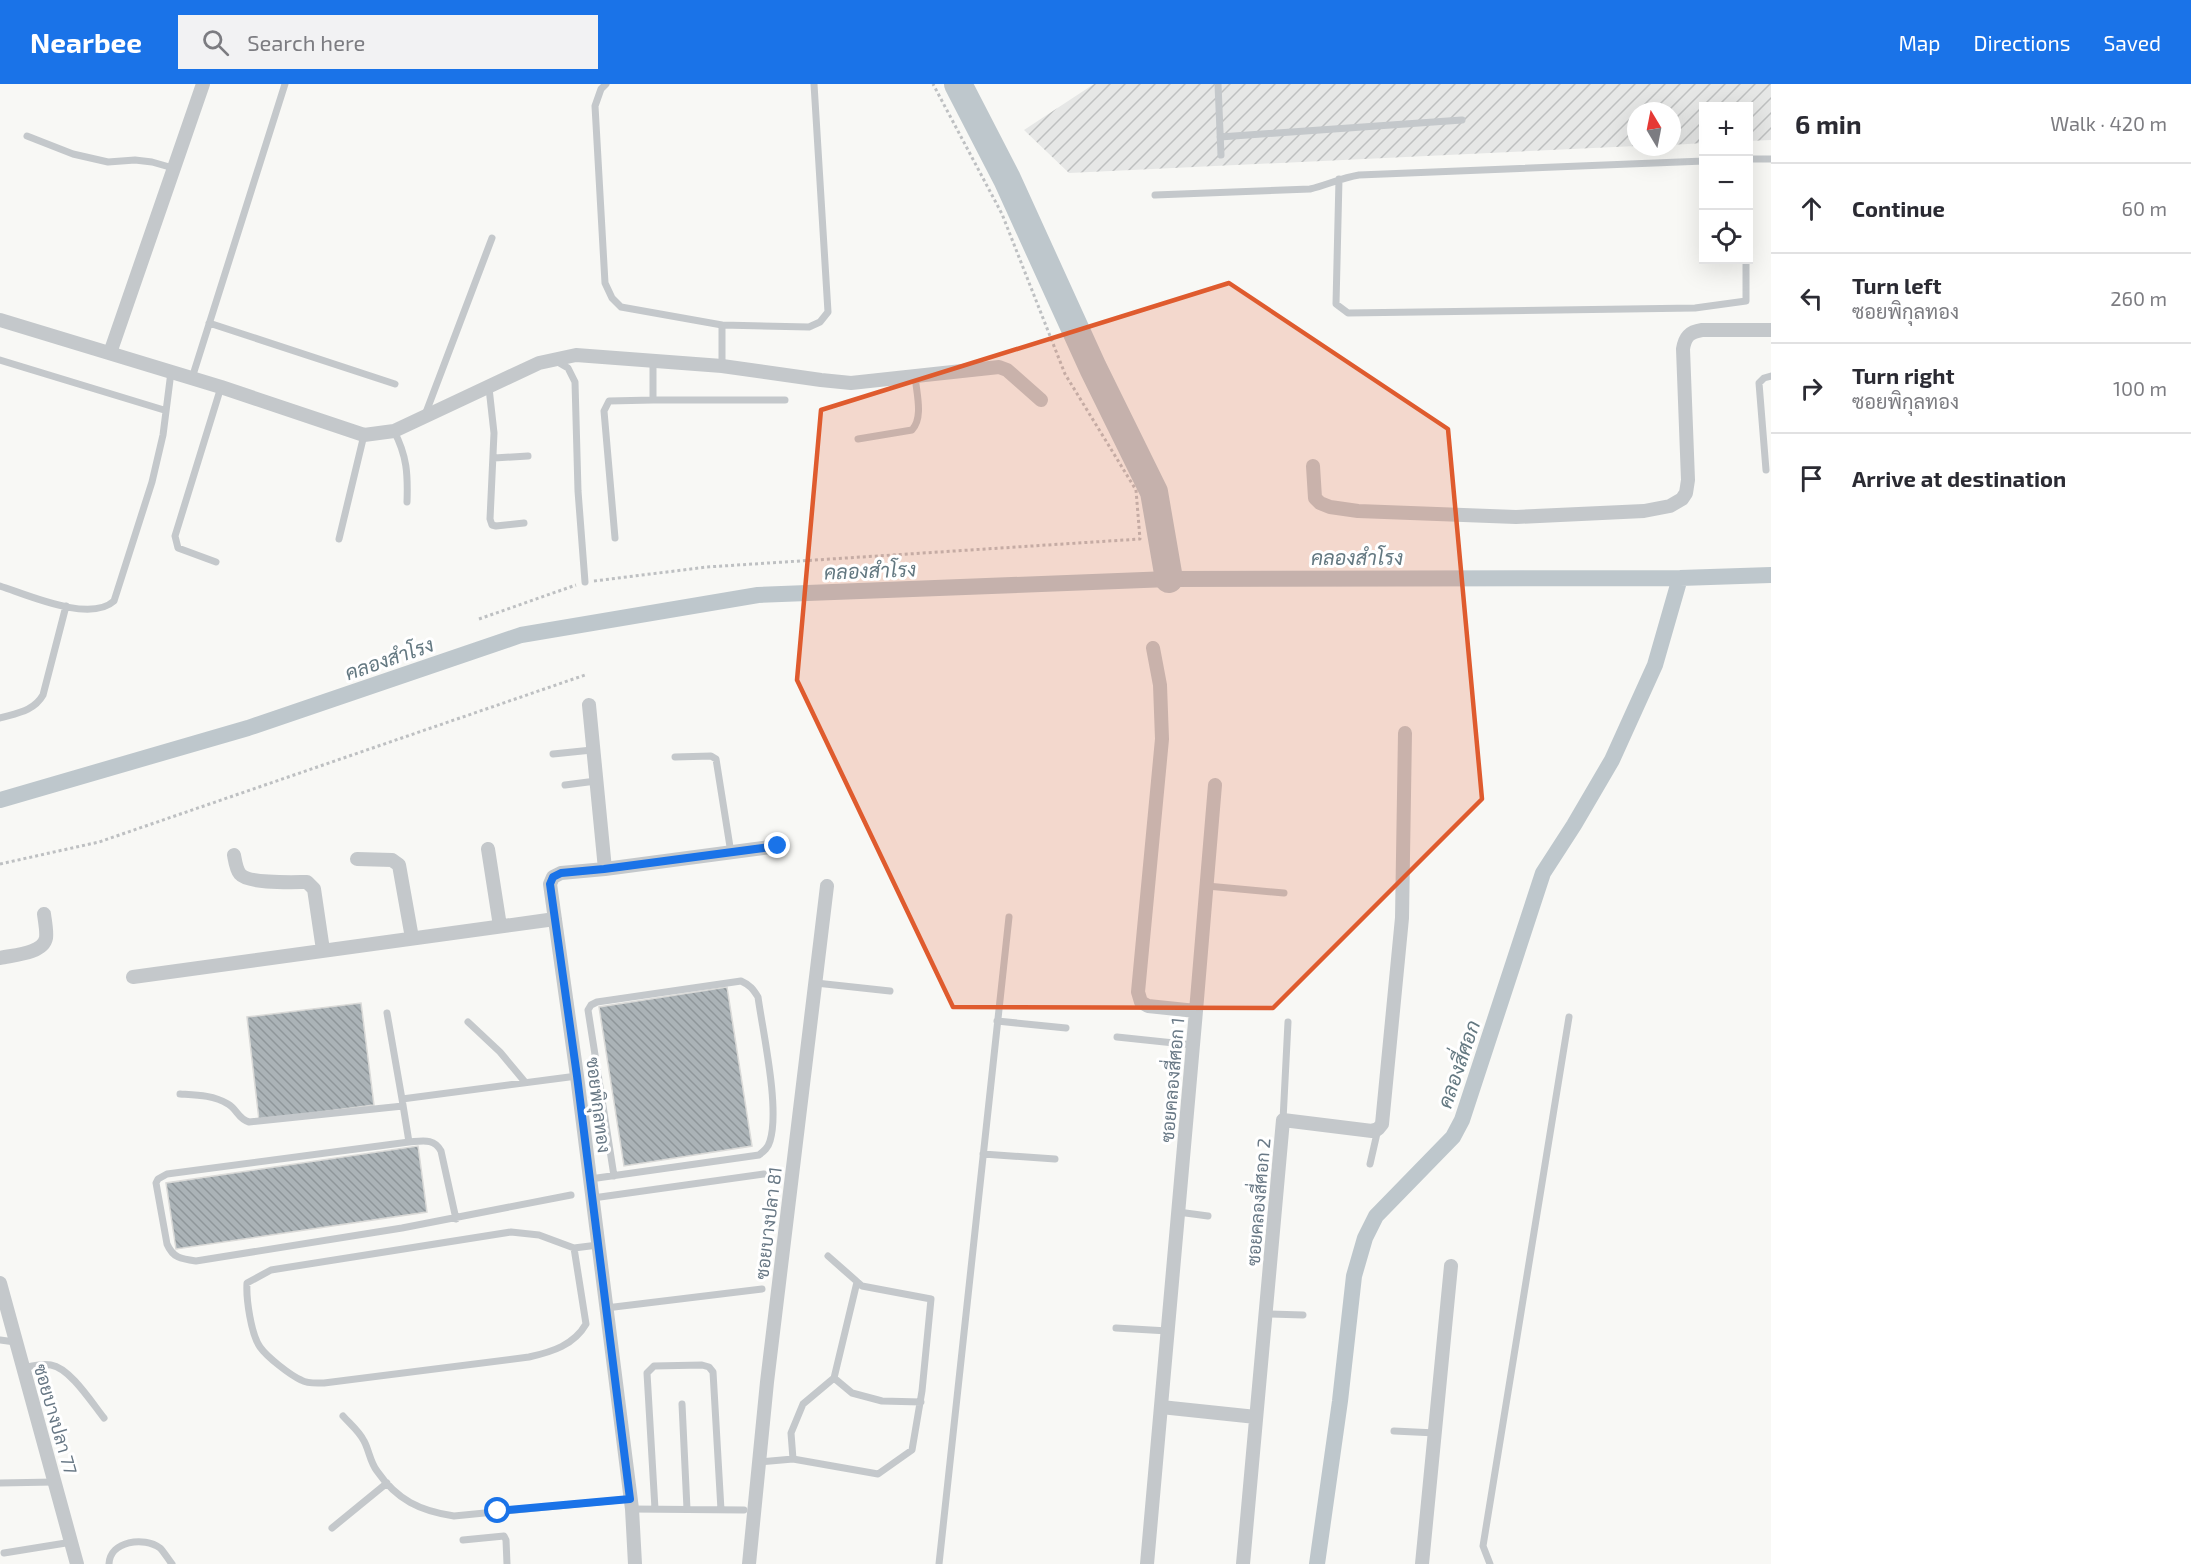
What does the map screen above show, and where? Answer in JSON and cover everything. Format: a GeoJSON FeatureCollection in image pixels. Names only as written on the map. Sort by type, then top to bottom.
{"type":"FeatureCollection","features":[{"type":"Feature","properties":{"kind":"street"},"geometry":{"type":"LineString","coordinates":[[110,353],[203,84]]}},
{"type":"Feature","properties":{"kind":"street"},"geometry":{"type":"LineString","coordinates":[[0,321],[221,387],[364,435],[394,431],[539,363],[576,356],[722,366],[836,382],[999,367],[1007,370],[1041,400]]}},
{"type":"Feature","properties":{"kind":"street"},"geometry":{"type":"LineString","coordinates":[[1312,466],[1315,498],[1320,503],[1330,507],[1358,511],[1516,517],[1644,511],[1670,506],[1682,499],[1686,493],[1688,480],[1683,349],[1685,338],[1693,331],[1702,330],[1771,330]]}},
{"type":"Feature","properties":{"kind":"street","name":"ซอยคลองสี่ศอก 1"},"geometry":{"type":"LineString","coordinates":[[1147,1564],[1196,1011],[1148,1006],[1141,1002],[1138,992],[1162,740],[1161,696],[1153,648]]}},
{"type":"Feature","properties":{"kind":"street"},"geometry":{"type":"LineString","coordinates":[[589,705],[604,869]]}},
{"type":"Feature","properties":{"kind":"street"},"geometry":{"type":"LineString","coordinates":[[1378,1129],[1382,1124],[1402,918],[1405,733]]}},
{"type":"Feature","properties":{"kind":"street"},"geometry":{"type":"LineString","coordinates":[[1196,1011],[1215,785]]}},
{"type":"Feature","properties":{"kind":"street","name":"ซอยพิกุลทอง"},"geometry":{"type":"LineString","coordinates":[[634,1564],[631,1504],[589,1190],[577,1076],[550,884],[553,877],[561,873],[778,846]]}},
{"type":"Feature","properties":{"kind":"street"},"geometry":{"type":"LineString","coordinates":[[488,849],[500,926]]}},
{"type":"Feature","properties":{"kind":"street"},"geometry":{"type":"LineString","coordinates":[[234,855],[238,873],[243,876],[311,884],[314,889],[323,950]]}},
{"type":"Feature","properties":{"kind":"street"},"geometry":{"type":"LineString","coordinates":[[357,859],[392,860],[399,865],[412,938]]}},
{"type":"Feature","properties":{"kind":"street","name":"ซอยบางปลา 81"},"geometry":{"type":"LineString","coordinates":[[749,1564],[826,886]]}},
{"type":"Feature","properties":{"kind":"street"},"geometry":{"type":"LineString","coordinates":[[0,958],[38,949],[43,945],[46,939],[44,914]]}},
{"type":"Feature","properties":{"kind":"street"},"geometry":{"type":"LineString","coordinates":[[133,977],[555,918]]}},
{"type":"Feature","properties":{"kind":"street","name":"ซอยคลองสี่ศอก 2"},"geometry":{"type":"LineString","coordinates":[[1243,1564],[1283,1120],[1372,1131],[1378,1129]]}},
{"type":"Feature","properties":{"kind":"street"},"geometry":{"type":"LineString","coordinates":[[1422,1564],[1451,1266]]}},
{"type":"Feature","properties":{"kind":"street","name":"ซอยบางปลา 77"},"geometry":{"type":"LineString","coordinates":[[0,1283],[77,1564]]}},
{"type":"Feature","properties":{"kind":"street"},"geometry":{"type":"LineString","coordinates":[[1161,1407],[1256,1417]]}},
{"type":"Feature","properties":{"kind":"lane"},"geometry":{"type":"LineString","coordinates":[[192,378],[285,84]]}},
{"type":"Feature","properties":{"kind":"lane"},"geometry":{"type":"LineString","coordinates":[[606,84],[601,89],[595,105],[605,283],[612,298],[621,307],[722,325],[809,327],[820,322],[828,312],[814,84]]}},
{"type":"Feature","properties":{"kind":"lane"},"geometry":{"type":"LineString","coordinates":[[1218,84],[1221,155]]}},
{"type":"Feature","properties":{"kind":"lane"},"geometry":{"type":"LineString","coordinates":[[1220,137],[1462,120]]}},
{"type":"Feature","properties":{"kind":"lane"},"geometry":{"type":"LineString","coordinates":[[27,136],[73,154],[108,162],[135,160],[173,168]]}},
{"type":"Feature","properties":{"kind":"lane"},"geometry":{"type":"LineString","coordinates":[[1753,159],[1771,159]]}},
{"type":"Feature","properties":{"kind":"lane"},"geometry":{"type":"LineString","coordinates":[[1155,195],[1310,189],[1324,186],[1339,178],[1359,175],[1699,161]]}},
{"type":"Feature","properties":{"kind":"lane"},"geometry":{"type":"LineString","coordinates":[[1339,178],[1336,304],[1348,313],[1695,308],[1746,301],[1746,264]]}},
{"type":"Feature","properties":{"kind":"lane"},"geometry":{"type":"LineString","coordinates":[[425,417],[492,238]]}},
{"type":"Feature","properties":{"kind":"lane"},"geometry":{"type":"LineString","coordinates":[[209,323],[395,384]]}},
{"type":"Feature","properties":{"kind":"lane"},"geometry":{"type":"LineString","coordinates":[[722,325],[722,366]]}},
{"type":"Feature","properties":{"kind":"lane"},"geometry":{"type":"LineString","coordinates":[[554,359],[568,368],[576,382],[578,491],[585,582]]}},
{"type":"Feature","properties":{"kind":"lane"},"geometry":{"type":"LineString","coordinates":[[0,360],[164,410]]}},
{"type":"Feature","properties":{"kind":"lane"},"geometry":{"type":"LineString","coordinates":[[653,360],[653,400]]}},
{"type":"Feature","properties":{"kind":"lane"},"geometry":{"type":"LineString","coordinates":[[0,586],[66,606],[89,610],[108,607],[114,601],[152,483],[163,435],[164,410],[171,372]]}},
{"type":"Feature","properties":{"kind":"lane"},"geometry":{"type":"LineString","coordinates":[[858,439],[912,430],[917,425],[919,416],[915,375]]}},
{"type":"Feature","properties":{"kind":"lane"},"geometry":{"type":"LineString","coordinates":[[1766,470],[1759,383],[1771,376]]}},
{"type":"Feature","properties":{"kind":"lane"},"geometry":{"type":"LineString","coordinates":[[216,562],[178,548],[175,536],[221,387]]}},
{"type":"Feature","properties":{"kind":"lane"},"geometry":{"type":"LineString","coordinates":[[489,388],[493,414],[494,458],[490,519],[492,525],[496,526],[524,522]]}},
{"type":"Feature","properties":{"kind":"lane"},"geometry":{"type":"LineString","coordinates":[[615,538],[604,411],[609,401],[785,400]]}},
{"type":"Feature","properties":{"kind":"lane"},"geometry":{"type":"LineString","coordinates":[[394,431],[404,450],[408,482],[407,502]]}},
{"type":"Feature","properties":{"kind":"lane"},"geometry":{"type":"LineString","coordinates":[[339,539],[364,435]]}},
{"type":"Feature","properties":{"kind":"lane"},"geometry":{"type":"LineString","coordinates":[[494,458],[528,456]]}},
{"type":"Feature","properties":{"kind":"lane"},"geometry":{"type":"LineString","coordinates":[[0,718],[33,708],[39,703],[66,606]]}},
{"type":"Feature","properties":{"kind":"lane"},"geometry":{"type":"LineString","coordinates":[[553,754],[592,750]]}},
{"type":"Feature","properties":{"kind":"lane"},"geometry":{"type":"LineString","coordinates":[[675,757],[711,756],[716,759],[731,852]]}},
{"type":"Feature","properties":{"kind":"lane"},"geometry":{"type":"LineString","coordinates":[[565,785],[596,781]]}},
{"type":"Feature","properties":{"kind":"lane"},"geometry":{"type":"LineString","coordinates":[[1207,886],[1284,893]]}},
{"type":"Feature","properties":{"kind":"lane"},"geometry":{"type":"LineString","coordinates":[[939,1564],[1009,917]]}},
{"type":"Feature","properties":{"kind":"lane"},"geometry":{"type":"LineString","coordinates":[[589,1190],[614,1176],[759,1155],[766,1150],[770,1142],[773,1122],[772,1100],[758,997],[753,988],[741,981],[597,1002],[591,1005],[588,1010],[614,1176]]}},
{"type":"Feature","properties":{"kind":"lane"},"geometry":{"type":"LineString","coordinates":[[816,983],[890,991]]}},
{"type":"Feature","properties":{"kind":"lane"},"geometry":{"type":"LineString","coordinates":[[387,1014],[410,1142]]}},
{"type":"Feature","properties":{"kind":"lane"},"geometry":{"type":"LineString","coordinates":[[1490,1564],[1483,1546],[1569,1017]]}},
{"type":"Feature","properties":{"kind":"lane"},"geometry":{"type":"LineString","coordinates":[[997,1021],[1066,1028]]}},
{"type":"Feature","properties":{"kind":"lane"},"geometry":{"type":"LineString","coordinates":[[468,1022],[500,1052],[525,1082]]}},
{"type":"Feature","properties":{"kind":"lane"},"geometry":{"type":"LineString","coordinates":[[1283,1120],[1288,1022]]}},
{"type":"Feature","properties":{"kind":"lane"},"geometry":{"type":"LineString","coordinates":[[1117,1037],[1193,1045]]}},
{"type":"Feature","properties":{"kind":"lane"},"geometry":{"type":"LineString","coordinates":[[180,1094],[209,1096],[230,1105],[242,1120],[249,1122],[403,1103],[525,1082],[577,1076]]}},
{"type":"Feature","properties":{"kind":"lane"},"geometry":{"type":"LineString","coordinates":[[1370,1164],[1378,1129]]}},
{"type":"Feature","properties":{"kind":"lane"},"geometry":{"type":"LineString","coordinates":[[456,1219],[441,1151],[437,1143],[431,1141],[162,1176],[156,1184],[170,1252],[175,1257],[196,1261],[456,1219],[571,1195]]}},
{"type":"Feature","properties":{"kind":"lane"},"geometry":{"type":"LineString","coordinates":[[982,1154],[1055,1159]]}},
{"type":"Feature","properties":{"kind":"lane"},"geometry":{"type":"LineString","coordinates":[[589,1190],[764,1174]]}},
{"type":"Feature","properties":{"kind":"lane"},"geometry":{"type":"LineString","coordinates":[[1178,1212],[1208,1216]]}},
{"type":"Feature","properties":{"kind":"lane"},"geometry":{"type":"LineString","coordinates":[[574,1248],[586,1324],[580,1334],[570,1343],[546,1353],[530,1357],[324,1383],[308,1383],[300,1380],[267,1355],[255,1337],[246,1293],[248,1283],[271,1270],[511,1232],[539,1235],[574,1248],[598,1245]]}},
{"type":"Feature","properties":{"kind":"lane"},"geometry":{"type":"LineString","coordinates":[[759,1462],[794,1459],[878,1474],[912,1450],[921,1402],[931,1299],[862,1286],[828,1256]]}},
{"type":"Feature","properties":{"kind":"lane"},"geometry":{"type":"LineString","coordinates":[[794,1459],[791,1433],[802,1404],[834,1378],[857,1282]]}},
{"type":"Feature","properties":{"kind":"lane"},"geometry":{"type":"LineString","coordinates":[[606,1308],[762,1289]]}},
{"type":"Feature","properties":{"kind":"lane"},"geometry":{"type":"LineString","coordinates":[[1266,1314],[1303,1316]]}},
{"type":"Feature","properties":{"kind":"lane"},"geometry":{"type":"LineString","coordinates":[[1116,1328],[1168,1331]]}},
{"type":"Feature","properties":{"kind":"lane"},"geometry":{"type":"LineString","coordinates":[[0,1340],[16,1342]]}},
{"type":"Feature","properties":{"kind":"lane"},"geometry":{"type":"LineString","coordinates":[[23,1368],[44,1364],[54,1365],[66,1372],[104,1418]]}},
{"type":"Feature","properties":{"kind":"lane"},"geometry":{"type":"LineString","coordinates":[[655,1509],[647,1373],[654,1366],[702,1365],[709,1367],[713,1372],[721,1510]]}},
{"type":"Feature","properties":{"kind":"lane"},"geometry":{"type":"LineString","coordinates":[[834,1378],[852,1393],[882,1401],[921,1402]]}},
{"type":"Feature","properties":{"kind":"lane"},"geometry":{"type":"LineString","coordinates":[[682,1404],[687,1509]]}},
{"type":"Feature","properties":{"kind":"lane"},"geometry":{"type":"LineString","coordinates":[[343,1416],[359,1433],[376,1470],[387,1483],[410,1503],[431,1512],[454,1516],[631,1504],[655,1509],[744,1510]]}},
{"type":"Feature","properties":{"kind":"lane"},"geometry":{"type":"LineString","coordinates":[[1394,1431],[1436,1433]]}},
{"type":"Feature","properties":{"kind":"lane"},"geometry":{"type":"LineString","coordinates":[[0,1483],[56,1482]]}},
{"type":"Feature","properties":{"kind":"lane"},"geometry":{"type":"LineString","coordinates":[[332,1528],[387,1483]]}},
{"type":"Feature","properties":{"kind":"lane"},"geometry":{"type":"LineString","coordinates":[[462,1540],[504,1536],[507,1564]]}},
{"type":"Feature","properties":{"kind":"lane"},"geometry":{"type":"LineString","coordinates":[[4,1553],[72,1542]]}},
{"type":"Feature","properties":{"kind":"lane"},"geometry":{"type":"LineString","coordinates":[[109,1564],[108,1560],[113,1551],[122,1544],[135,1542],[152,1544],[160,1549],[172,1564]]}},
{"type":"Feature","properties":{"kind":"path"},"geometry":{"type":"LineString","coordinates":[[479,619],[585,582],[707,567],[1140,539],[1136,490],[1065,374],[1002,214],[933,84]]}},
{"type":"Feature","properties":{"kind":"path"},"geometry":{"type":"LineString","coordinates":[[0,864],[99,842],[585,675]]}},
{"type":"Feature","properties":{"kind":"highlighted area"},"geometry":{"type":"Polygon","coordinates":[[[1229,283],[1448,429],[1482,799],[1273,1008],[953,1007],[797,680],[821,410],[1229,283]]]}},
{"type":"Feature","properties":{"kind":"shaded area"},"geometry":{"type":"Polygon","coordinates":[[[1094,84],[1771,84],[1771,140],[1753,141],[1753,102],[1699,102],[1699,143],[1681,144],[1681,102],[1627,102],[1627,146],[1069,173],[1024,130],[1094,84]]]}},
{"type":"Feature","properties":{"kind":"building"},"geometry":{"type":"Polygon","coordinates":[[[727,987],[752,1146],[624,1166],[599,1007],[727,987]]]}},
{"type":"Feature","properties":{"kind":"building"},"geometry":{"type":"Polygon","coordinates":[[[361,1003],[374,1105],[259,1120],[247,1017],[361,1003]]]}},
{"type":"Feature","properties":{"kind":"building"},"geometry":{"type":"Polygon","coordinates":[[[418,1146],[427,1212],[176,1249],[166,1183],[418,1146]]]}},
{"type":"Feature","properties":{"kind":"waterway"},"geometry":{"type":"LineString","coordinates":[[958,84],[1007,179],[1093,368],[1154,492],[1169,579]]}},
{"type":"Feature","properties":{"kind":"waterway","name":"คลองสำโรง"},"geometry":{"type":"LineString","coordinates":[[0,800],[248,728],[521,635],[758,595],[1169,579],[1680,578],[1771,575]]}},
{"type":"Feature","properties":{"kind":"waterway","name":"คลองสี่ศอก"},"geometry":{"type":"LineString","coordinates":[[1317,1564],[1340,1401],[1354,1276],[1365,1238],[1376,1216],[1453,1137],[1462,1120],[1543,873],[1612,760],[1655,665],[1680,578]]}},
{"type":"Feature","properties":{"kind":"route"},"geometry":{"type":"LineString","coordinates":[[498,1511],[630,1499],[577,1076],[550,884],[553,877],[561,873],[778,846]]}}]}
